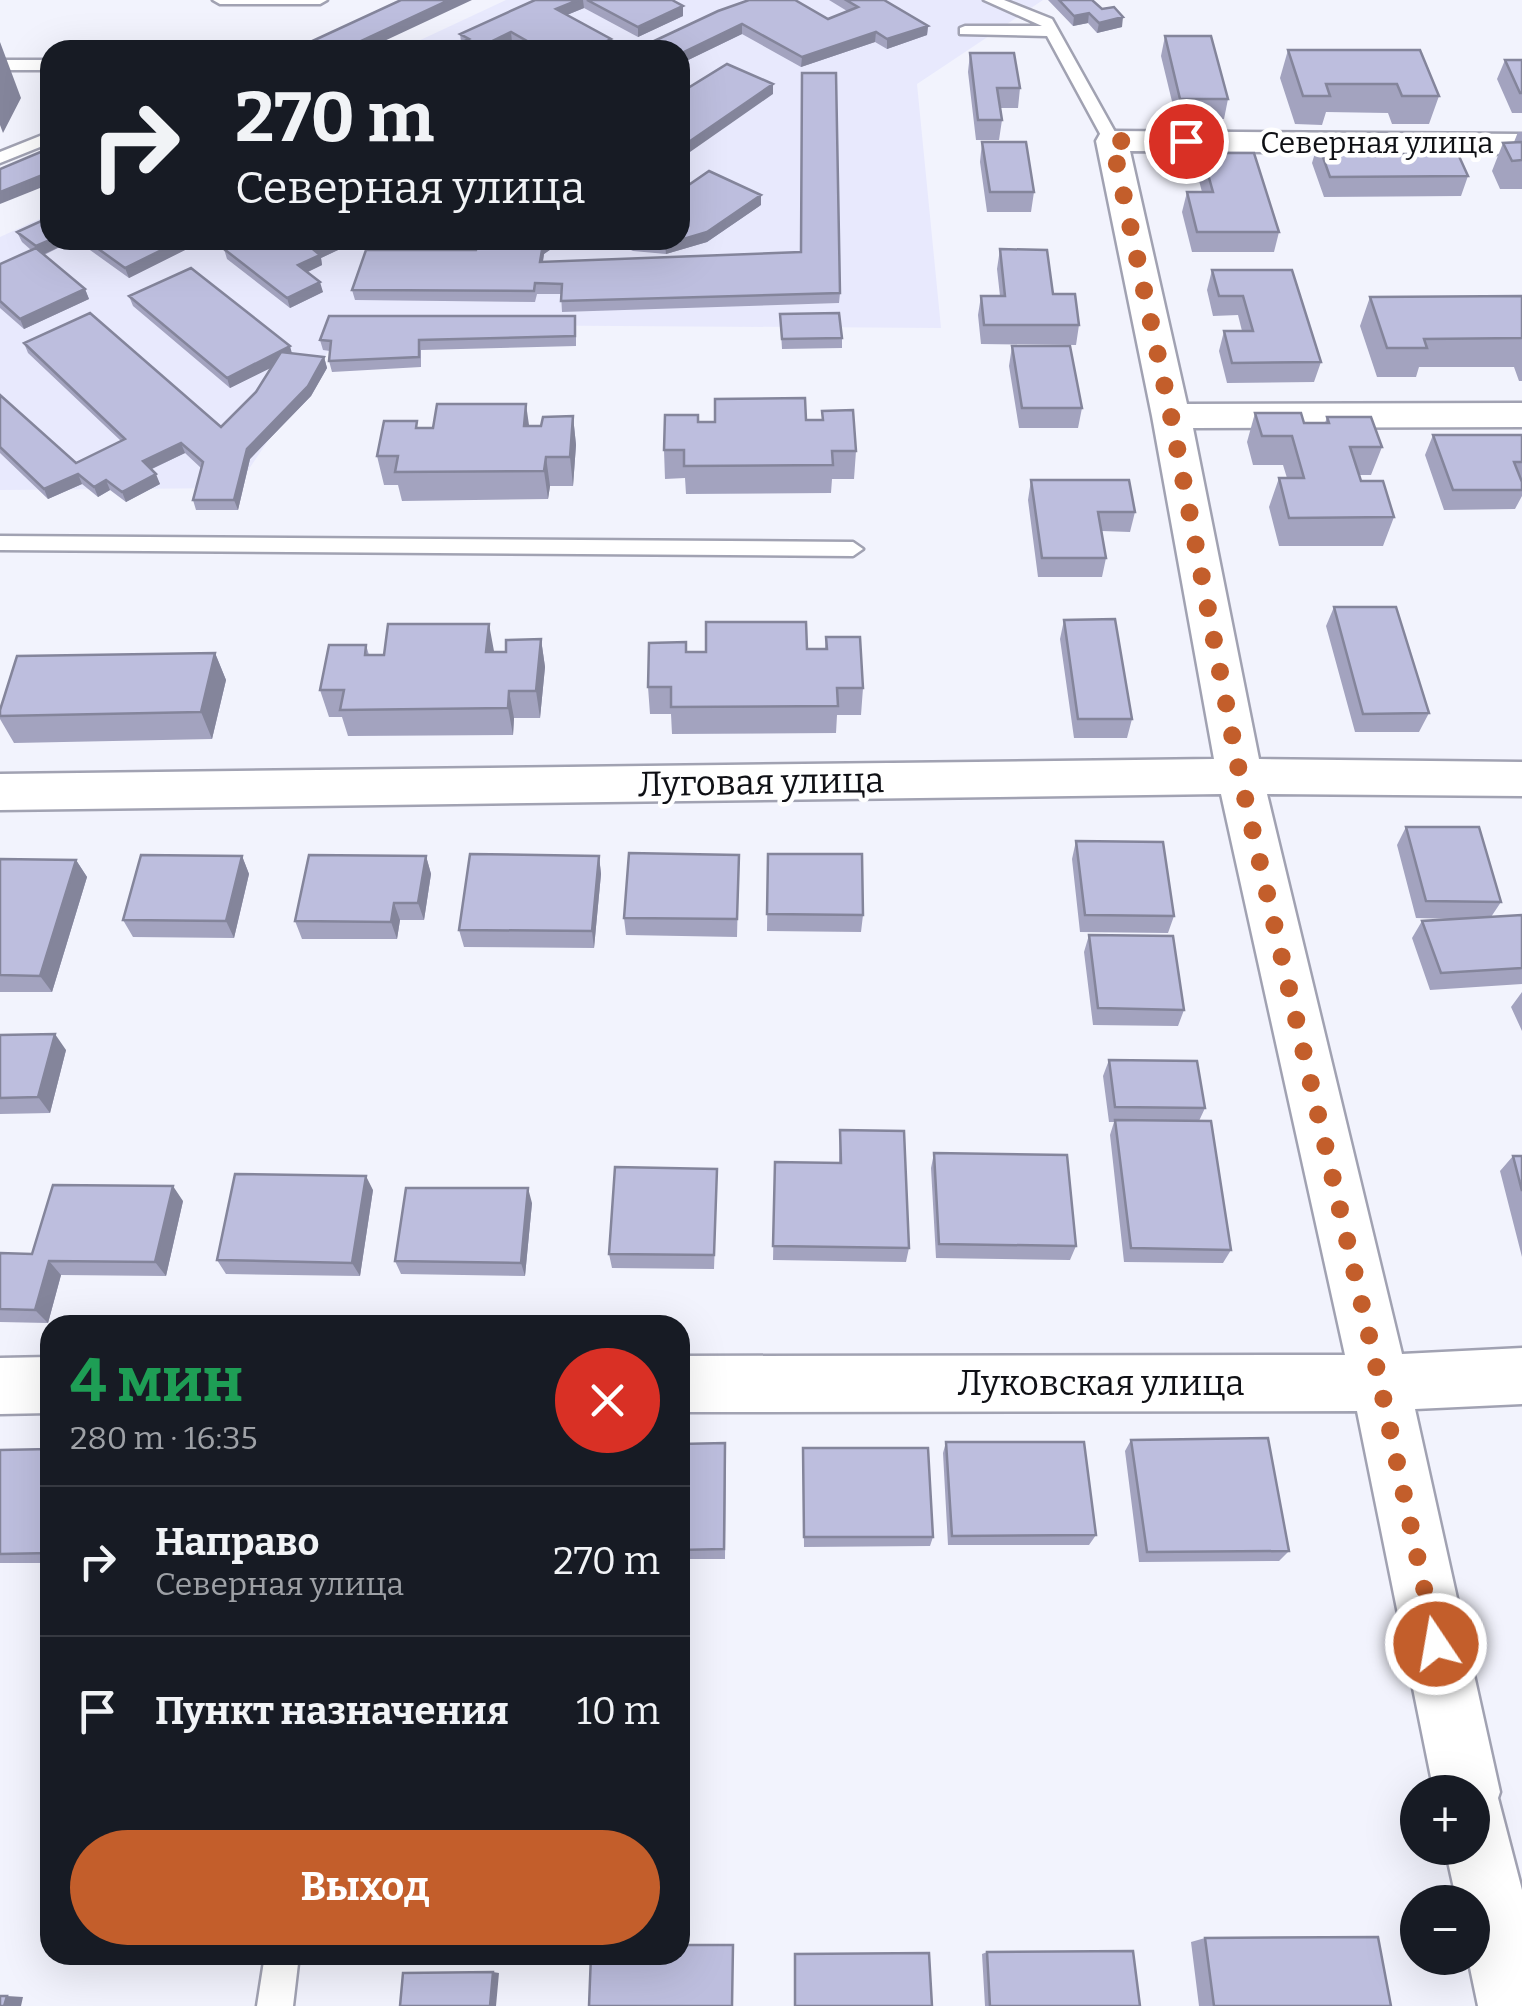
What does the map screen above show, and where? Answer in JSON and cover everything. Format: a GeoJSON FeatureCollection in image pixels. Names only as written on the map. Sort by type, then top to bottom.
{"type":"FeatureCollection","features":[{"type":"Feature","properties":{"kind":"street","name":"Северная улица"},"geometry":{"type":"LineString","coordinates":[[1112,141],[1522,144]]}},
{"type":"Feature","properties":{"kind":"street"},"geometry":{"type":"LineString","coordinates":[[1112,141],[1171,416],[1240,776],[1380,1383],[1464,1775]]}},
{"type":"Feature","properties":{"kind":"street"},"geometry":{"type":"LineString","coordinates":[[1171,416],[1522,415]]}},
{"type":"Feature","properties":{"kind":"street","name":"Луговая улица"},"geometry":{"type":"LineString","coordinates":[[0,792],[1240,776],[1522,778]]}},
{"type":"Feature","properties":{"kind":"street","name":"Луковская улица"},"geometry":{"type":"LineString","coordinates":[[690,1384],[1380,1383],[1522,1376]]}},
{"type":"Feature","properties":{"kind":"street"},"geometry":{"type":"LineString","coordinates":[[0,1386],[40,1386]]}},
{"type":"Feature","properties":{"kind":"street"},"geometry":{"type":"LineString","coordinates":[[1483,1865],[1513,2006]]}},
{"type":"Feature","properties":{"kind":"lane"},"geometry":{"type":"LineString","coordinates":[[220,0],[320,0]]}},
{"type":"Feature","properties":{"kind":"lane"},"geometry":{"type":"LineString","coordinates":[[991,0],[1047,22],[1112,141]]}},
{"type":"Feature","properties":{"kind":"lane"},"geometry":{"type":"LineString","coordinates":[[965,31],[1052,32]]}},
{"type":"Feature","properties":{"kind":"lane"},"geometry":{"type":"LineString","coordinates":[[0,65],[40,65]]}},
{"type":"Feature","properties":{"kind":"lane"},"geometry":{"type":"LineString","coordinates":[[0,158],[40,141]]}},
{"type":"Feature","properties":{"kind":"lane"},"geometry":{"type":"LineString","coordinates":[[0,543],[853,548]]}},
{"type":"Feature","properties":{"kind":"lane"},"geometry":{"type":"LineString","coordinates":[[275,2006],[281,1965]]}},
{"type":"Feature","properties":{"kind":"shaded area"},"geometry":{"type":"Polygon","coordinates":[[[506,0],[1043,0],[917,84],[941,328],[467,325],[332,346],[236,488],[0,490],[0,237],[40,219],[40,250],[690,250],[690,40],[420,40],[506,0]]]}},
{"type":"Feature","properties":{"kind":"building"},"geometry":{"type":"Polygon","coordinates":[[[401,0],[449,0],[363,40],[315,40],[401,0]]]}},
{"type":"Feature","properties":{"kind":"building"},"geometry":{"type":"Polygon","coordinates":[[[535,0],[578,0],[556,9],[611,39],[525,40],[511,32],[494,40],[467,40],[460,34],[535,0]]]}},
{"type":"Feature","properties":{"kind":"building"},"geometry":{"type":"Polygon","coordinates":[[[587,0],[672,0],[683,6],[638,27],[587,0]]]}},
{"type":"Feature","properties":{"kind":"building"},"geometry":{"type":"Polygon","coordinates":[[[749,0],[795,0],[828,19],[858,7],[846,0],[884,0],[928,26],[887,39],[876,32],[802,57],[742,24],[690,49],[690,40],[656,40],[749,0]]]}},
{"type":"Feature","properties":{"kind":"building"},"geometry":{"type":"Polygon","coordinates":[[[1059,0],[1092,0],[1102,9],[1114,7],[1123,17],[1099,23],[1089,13],[1074,16],[1059,0]]]}},
{"type":"Feature","properties":{"kind":"building"},"geometry":{"type":"Polygon","coordinates":[[[1165,36],[1211,36],[1228,99],[1180,99],[1165,36]]]}},
{"type":"Feature","properties":{"kind":"building"},"geometry":{"type":"Polygon","coordinates":[[[1288,50],[1420,50],[1439,96],[1402,96],[1397,84],[1326,84],[1330,96],[1303,96],[1288,50]]]}},
{"type":"Feature","properties":{"kind":"building"},"geometry":{"type":"Polygon","coordinates":[[[970,53],[1014,53],[1020,88],[997,88],[1002,120],[978,120],[970,53]]]}},
{"type":"Feature","properties":{"kind":"building"},"geometry":{"type":"Polygon","coordinates":[[[1505,60],[1522,60],[1522,93],[1520,93],[1505,60]]]}},
{"type":"Feature","properties":{"kind":"building"},"geometry":{"type":"Polygon","coordinates":[[[727,64],[773,84],[690,141],[690,87],[727,64]]]}},
{"type":"Feature","properties":{"kind":"building"},"geometry":{"type":"Polygon","coordinates":[[[802,73],[836,73],[840,293],[561,301],[562,284],[535,283],[534,291],[352,290],[366,250],[542,250],[540,262],[801,252],[802,73]]]}},
{"type":"Feature","properties":{"kind":"building"},"geometry":{"type":"Polygon","coordinates":[[[982,142],[1026,142],[1034,192],[990,192],[982,142]]]}},
{"type":"Feature","properties":{"kind":"building"},"geometry":{"type":"Polygon","coordinates":[[[1522,142],[1522,160],[1512,161],[1503,143],[1522,142]]]}},
{"type":"Feature","properties":{"kind":"building"},"geometry":{"type":"Polygon","coordinates":[[[1318,143],[1349,143],[1353,154],[1458,154],[1468,176],[1330,177],[1318,143]]]}},
{"type":"Feature","properties":{"kind":"building"},"geometry":{"type":"Polygon","coordinates":[[[40,152],[40,176],[0,192],[0,169],[40,152]]]}},
{"type":"Feature","properties":{"kind":"building"},"geometry":{"type":"Polygon","coordinates":[[[1202,153],[1254,153],[1279,232],[1197,232],[1187,192],[1213,192],[1202,153]]]}},
{"type":"Feature","properties":{"kind":"building"},"geometry":{"type":"Polygon","coordinates":[[[709,171],[761,195],[707,232],[690,237],[690,184],[709,171]]]}},
{"type":"Feature","properties":{"kind":"building"},"geometry":{"type":"Polygon","coordinates":[[[40,222],[40,244],[36,246],[17,232],[40,222]]]}},
{"type":"Feature","properties":{"kind":"building"},"geometry":{"type":"Polygon","coordinates":[[[36,248],[85,289],[20,319],[0,301],[0,264],[36,248]]]}},
{"type":"Feature","properties":{"kind":"building"},"geometry":{"type":"Polygon","coordinates":[[[1000,249],[1047,250],[1053,294],[1075,294],[1079,325],[984,325],[981,296],[1005,296],[1000,249]]]}},
{"type":"Feature","properties":{"kind":"building"},"geometry":{"type":"Polygon","coordinates":[[[100,250],[162,250],[125,268],[100,250]]]}},
{"type":"Feature","properties":{"kind":"building"},"geometry":{"type":"Polygon","coordinates":[[[225,250],[314,250],[320,255],[298,265],[320,282],[287,298],[225,250]]]}},
{"type":"Feature","properties":{"kind":"building"},"geometry":{"type":"Polygon","coordinates":[[[191,268],[290,346],[227,378],[129,296],[191,268]]]}},
{"type":"Feature","properties":{"kind":"building"},"geometry":{"type":"Polygon","coordinates":[[[1212,270],[1292,270],[1321,362],[1232,363],[1224,331],[1253,331],[1243,296],[1219,296],[1212,270]]]}},
{"type":"Feature","properties":{"kind":"building"},"geometry":{"type":"Polygon","coordinates":[[[1522,296],[1522,338],[1424,339],[1427,348],[1387,348],[1370,297],[1522,296]]]}},
{"type":"Feature","properties":{"kind":"building"},"geometry":{"type":"Polygon","coordinates":[[[90,313],[221,427],[256,392],[281,352],[324,357],[308,386],[247,449],[234,500],[193,500],[203,462],[181,443],[143,461],[156,474],[122,492],[106,480],[94,487],[78,474],[44,489],[0,447],[0,395],[76,463],[125,439],[24,343],[90,313]]]}},
{"type":"Feature","properties":{"kind":"building"},"geometry":{"type":"Polygon","coordinates":[[[839,313],[842,338],[782,339],[780,314],[839,313]]]}},
{"type":"Feature","properties":{"kind":"building"},"geometry":{"type":"Polygon","coordinates":[[[329,316],[575,316],[575,336],[419,340],[419,357],[329,361],[331,341],[320,340],[329,316]]]}},
{"type":"Feature","properties":{"kind":"building"},"geometry":{"type":"Polygon","coordinates":[[[1012,346],[1070,346],[1082,408],[1022,408],[1012,346]]]}},
{"type":"Feature","properties":{"kind":"building"},"geometry":{"type":"Polygon","coordinates":[[[805,398],[806,420],[823,420],[822,411],[853,410],[856,451],[832,451],[833,465],[684,466],[684,450],[664,450],[665,415],[698,415],[698,422],[715,422],[715,399],[805,398]]]}},
{"type":"Feature","properties":{"kind":"building"},"geometry":{"type":"Polygon","coordinates":[[[437,404],[526,404],[524,426],[541,426],[543,417],[573,416],[570,457],[546,457],[544,471],[395,472],[398,456],[377,456],[384,421],[417,421],[416,428],[433,428],[437,404]]]}},
{"type":"Feature","properties":{"kind":"building"},"geometry":{"type":"Polygon","coordinates":[[[1255,413],[1301,413],[1304,423],[1329,423],[1327,417],[1371,417],[1382,447],[1350,447],[1361,481],[1383,481],[1394,517],[1289,518],[1279,478],[1304,478],[1292,436],[1262,436],[1255,413]]]}},
{"type":"Feature","properties":{"kind":"building"},"geometry":{"type":"Polygon","coordinates":[[[1433,435],[1522,435],[1522,462],[1514,462],[1522,490],[1453,490],[1433,435]]]}},
{"type":"Feature","properties":{"kind":"building"},"geometry":{"type":"Polygon","coordinates":[[[1031,480],[1129,480],[1135,512],[1098,512],[1106,558],[1042,558],[1031,480]]]}},
{"type":"Feature","properties":{"kind":"building"},"geometry":{"type":"Polygon","coordinates":[[[1334,607],[1396,607],[1429,713],[1363,714],[1334,607]]]}},
{"type":"Feature","properties":{"kind":"building"},"geometry":{"type":"Polygon","coordinates":[[[1115,619],[1132,719],[1078,719],[1064,620],[1115,619]]]}},
{"type":"Feature","properties":{"kind":"building"},"geometry":{"type":"Polygon","coordinates":[[[706,622],[806,622],[807,649],[827,649],[826,637],[860,637],[863,688],[837,688],[838,706],[671,707],[671,687],[648,687],[649,643],[686,642],[686,652],[706,652],[706,622]]]}},
{"type":"Feature","properties":{"kind":"building"},"geometry":{"type":"Polygon","coordinates":[[[388,624],[489,624],[486,652],[506,652],[506,640],[541,639],[536,691],[509,691],[508,708],[340,710],[344,690],[320,690],[329,645],[366,645],[365,655],[384,655],[388,624]]]}},
{"type":"Feature","properties":{"kind":"building"},"geometry":{"type":"Polygon","coordinates":[[[215,653],[201,712],[0,716],[17,656],[215,653]]]}},
{"type":"Feature","properties":{"kind":"building"},"geometry":{"type":"Polygon","coordinates":[[[1406,827],[1479,827],[1501,902],[1426,901],[1406,827]]]}},
{"type":"Feature","properties":{"kind":"building"},"geometry":{"type":"Polygon","coordinates":[[[1076,841],[1163,842],[1174,916],[1085,915],[1076,841]]]}},
{"type":"Feature","properties":{"kind":"building"},"geometry":{"type":"Polygon","coordinates":[[[629,853],[739,855],[737,919],[624,918],[629,853]]]}},
{"type":"Feature","properties":{"kind":"building"},"geometry":{"type":"Polygon","coordinates":[[[470,854],[599,856],[592,931],[459,930],[470,854]]]}},
{"type":"Feature","properties":{"kind":"building"},"geometry":{"type":"Polygon","coordinates":[[[768,854],[862,854],[863,915],[767,914],[768,854]]]}},
{"type":"Feature","properties":{"kind":"building"},"geometry":{"type":"Polygon","coordinates":[[[141,855],[242,856],[226,921],[123,920],[141,855]]]}},
{"type":"Feature","properties":{"kind":"building"},"geometry":{"type":"Polygon","coordinates":[[[309,855],[426,856],[418,903],[394,903],[391,922],[295,921],[309,855]]]}},
{"type":"Feature","properties":{"kind":"building"},"geometry":{"type":"Polygon","coordinates":[[[0,859],[76,860],[40,976],[0,975],[0,859]]]}},
{"type":"Feature","properties":{"kind":"building"},"geometry":{"type":"Polygon","coordinates":[[[1522,915],[1522,968],[1441,973],[1422,921],[1522,915]]]}},
{"type":"Feature","properties":{"kind":"building"},"geometry":{"type":"Polygon","coordinates":[[[1089,935],[1173,936],[1184,1010],[1098,1008],[1089,935]]]}},
{"type":"Feature","properties":{"kind":"building"},"geometry":{"type":"Polygon","coordinates":[[[55,1034],[38,1097],[0,1098],[0,1035],[55,1034]]]}},
{"type":"Feature","properties":{"kind":"building"},"geometry":{"type":"Polygon","coordinates":[[[1109,1060],[1197,1061],[1205,1108],[1115,1107],[1109,1060]]]}},
{"type":"Feature","properties":{"kind":"building"},"geometry":{"type":"Polygon","coordinates":[[[1115,1120],[1211,1121],[1231,1250],[1131,1248],[1115,1120]]]}},
{"type":"Feature","properties":{"kind":"building"},"geometry":{"type":"Polygon","coordinates":[[[840,1130],[904,1131],[909,1248],[773,1246],[775,1162],[841,1163],[840,1130]]]}},
{"type":"Feature","properties":{"kind":"building"},"geometry":{"type":"Polygon","coordinates":[[[934,1153],[1067,1155],[1076,1246],[939,1244],[934,1153]]]}},
{"type":"Feature","properties":{"kind":"building"},"geometry":{"type":"Polygon","coordinates":[[[1513,1156],[1522,1156],[1522,1191],[1513,1156]]]}},
{"type":"Feature","properties":{"kind":"building"},"geometry":{"type":"Polygon","coordinates":[[[615,1167],[717,1169],[714,1255],[609,1254],[615,1167]]]}},
{"type":"Feature","properties":{"kind":"building"},"geometry":{"type":"Polygon","coordinates":[[[235,1174],[366,1176],[352,1263],[217,1260],[235,1174]]]}},
{"type":"Feature","properties":{"kind":"building"},"geometry":{"type":"Polygon","coordinates":[[[53,1185],[173,1186],[155,1262],[49,1261],[35,1310],[0,1309],[0,1253],[32,1254],[53,1185]]]}},
{"type":"Feature","properties":{"kind":"building"},"geometry":{"type":"Polygon","coordinates":[[[406,1188],[528,1188],[521,1263],[395,1261],[406,1188]]]}},
{"type":"Feature","properties":{"kind":"building"},"geometry":{"type":"Polygon","coordinates":[[[1268,1438],[1289,1551],[1147,1552],[1131,1440],[1268,1438]]]}},
{"type":"Feature","properties":{"kind":"building"},"geometry":{"type":"Polygon","coordinates":[[[946,1442],[1084,1442],[1096,1535],[952,1536],[946,1442]]]}},
{"type":"Feature","properties":{"kind":"building"},"geometry":{"type":"Polygon","coordinates":[[[725,1443],[724,1549],[690,1550],[690,1444],[725,1443]]]}},
{"type":"Feature","properties":{"kind":"building"},"geometry":{"type":"Polygon","coordinates":[[[803,1448],[928,1448],[933,1537],[804,1537],[803,1448]]]}},
{"type":"Feature","properties":{"kind":"building"},"geometry":{"type":"Polygon","coordinates":[[[40,1449],[40,1553],[0,1554],[0,1450],[40,1449]]]}},
{"type":"Feature","properties":{"kind":"building"},"geometry":{"type":"Polygon","coordinates":[[[1378,1937],[1391,2006],[1214,2006],[1205,1938],[1378,1937]]]}},
{"type":"Feature","properties":{"kind":"building"},"geometry":{"type":"Polygon","coordinates":[[[690,1945],[733,1945],[732,2006],[589,2006],[591,1965],[690,1965],[690,1945]]]}},
{"type":"Feature","properties":{"kind":"building"},"geometry":{"type":"Polygon","coordinates":[[[1133,1951],[1140,2006],[990,2006],[987,1952],[1133,1951]]]}},
{"type":"Feature","properties":{"kind":"building"},"geometry":{"type":"Polygon","coordinates":[[[929,1953],[932,2006],[795,2006],[795,1954],[929,1953]]]}},
{"type":"Feature","properties":{"kind":"building"},"geometry":{"type":"Polygon","coordinates":[[[493,1972],[490,2006],[400,2006],[403,1973],[493,1972]]]}},
{"type":"Feature","properties":{"kind":"route"},"geometry":{"type":"LineString","coordinates":[[1186,141],[1112,141],[1171,416],[1240,776],[1436,1644]]}}]}
